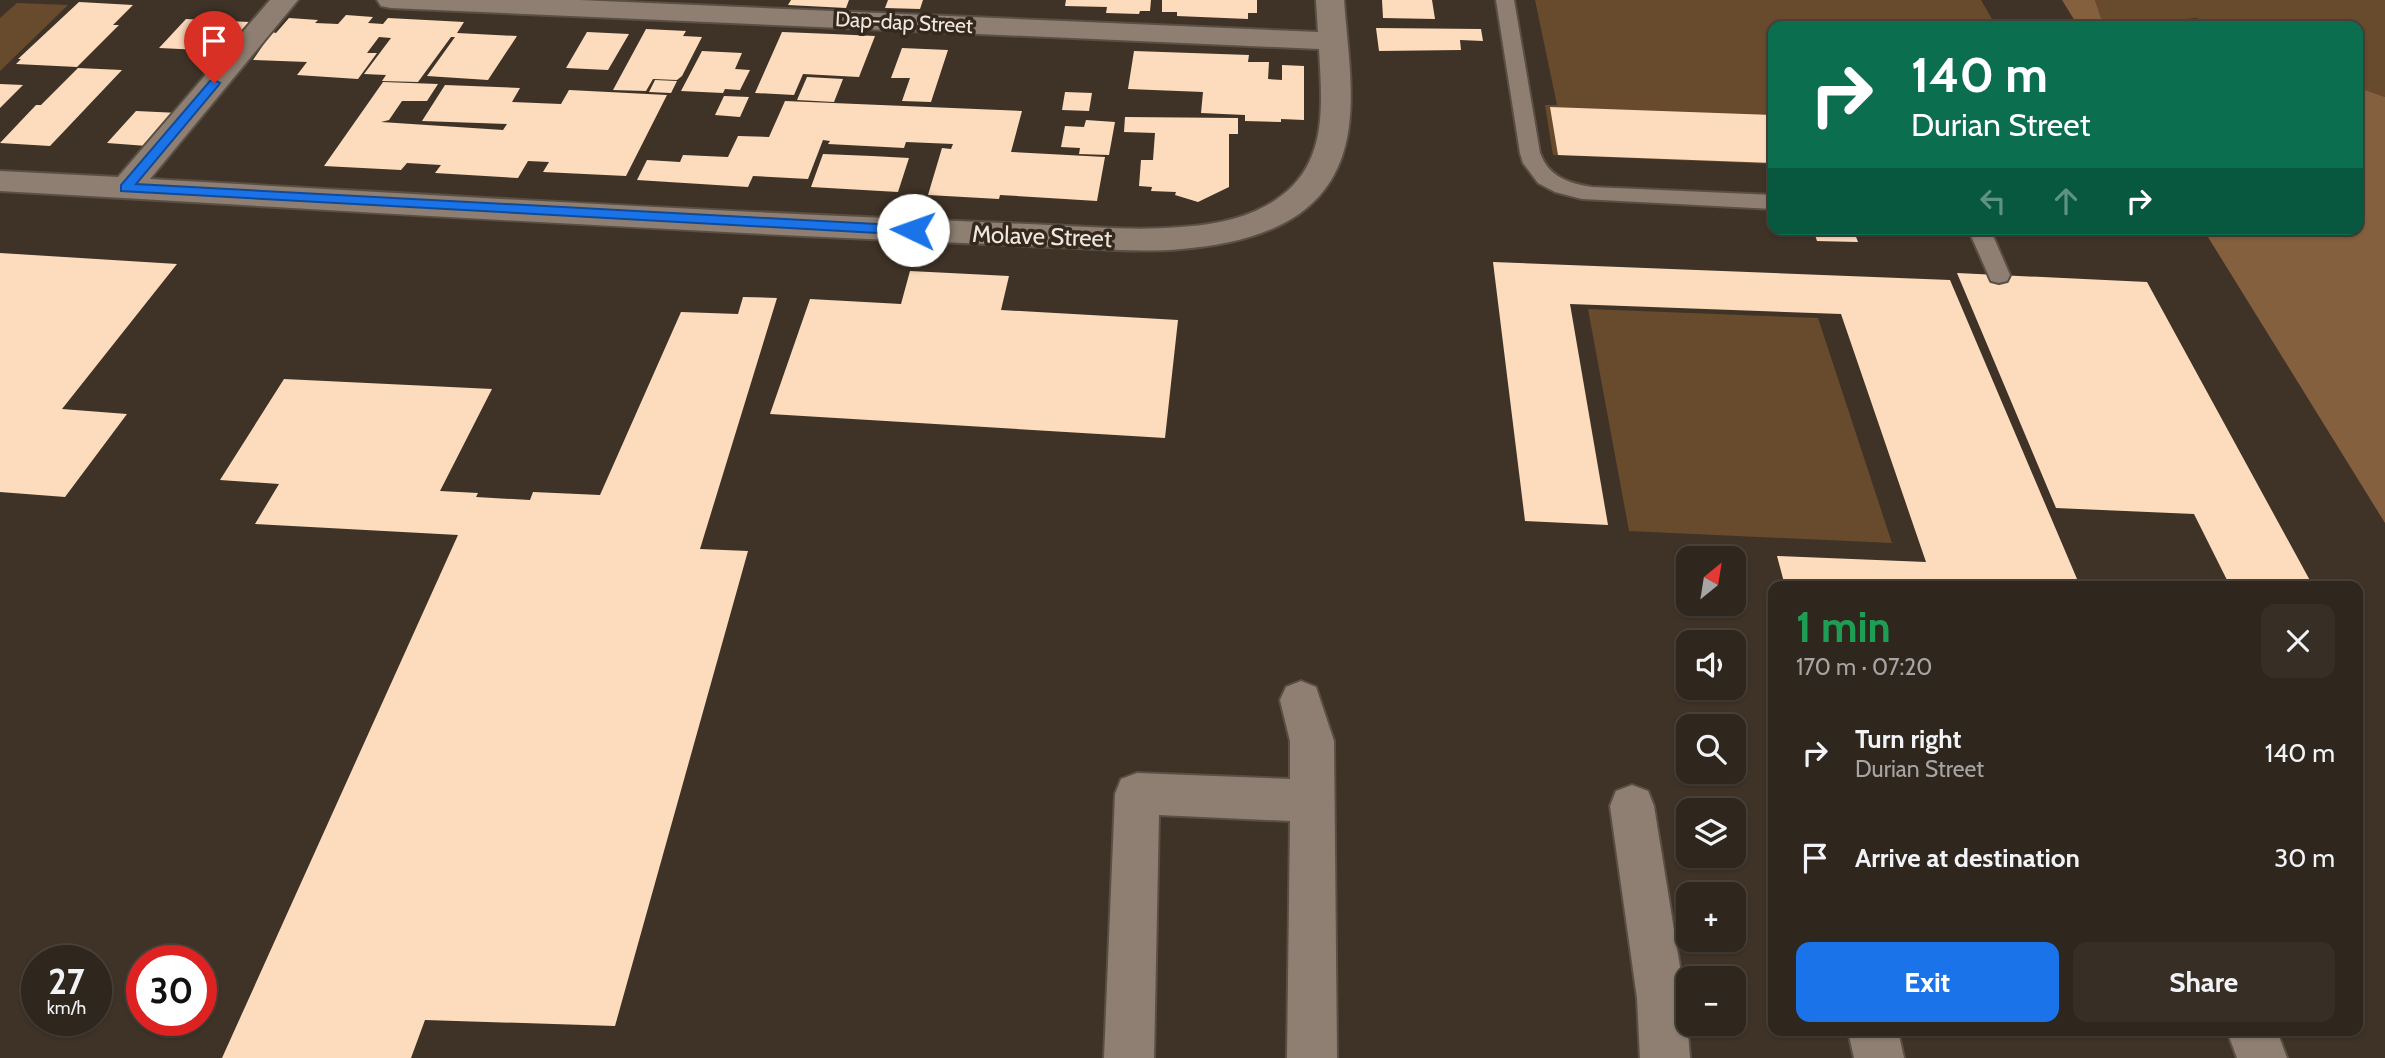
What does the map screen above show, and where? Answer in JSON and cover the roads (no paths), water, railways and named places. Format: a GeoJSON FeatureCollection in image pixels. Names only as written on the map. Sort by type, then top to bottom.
{"type":"FeatureCollection","features":[{"type":"Feature","properties":{"kind":"street"},"geometry":{"type":"LineString","coordinates":[[126,188],[284,0]]}},
{"type":"Feature","properties":{"kind":"street","name":"Dap-dap Street"},"geometry":{"type":"LineString","coordinates":[[391,0],[1333,41]]}},
{"type":"Feature","properties":{"kind":"street"},"geometry":{"type":"LineString","coordinates":[[1030,28],[1037,0]]}},
{"type":"Feature","properties":{"kind":"street","name":"Molave Street"},"geometry":{"type":"LineString","coordinates":[[0,181],[794,225],[1122,239],[1191,237],[1253,224],[1283,210],[1308,191],[1327,165],[1337,118],[1330,0]]}},
{"type":"Feature","properties":{"kind":"street"},"geometry":{"type":"LineString","coordinates":[[1301,700],[1312,741],[1312,1058]]}},
{"type":"Feature","properties":{"kind":"street"},"geometry":{"type":"LineString","coordinates":[[1129,1058],[1138,794],[1311,801]]}},
{"type":"Feature","properties":{"kind":"street"},"geometry":{"type":"LineString","coordinates":[[1633,806],[1661,998],[1665,1058]]}},
{"type":"Feature","properties":{"kind":"street"},"geometry":{"type":"LineString","coordinates":[[1874,1036],[1879,1058]]}},
{"type":"Feature","properties":{"kind":"street"},"geometry":{"type":"LineString","coordinates":[[2254,1036],[2262,1058]]}},
{"type":"Feature","properties":{"kind":"lane"},"geometry":{"type":"LineString","coordinates":[[1505,0],[1530,153],[1534,167],[1547,181],[1569,190],[1592,194],[1768,202]]}},
{"type":"Feature","properties":{"kind":"lane"},"geometry":{"type":"LineString","coordinates":[[1982,235],[1999,275]]}}]}
